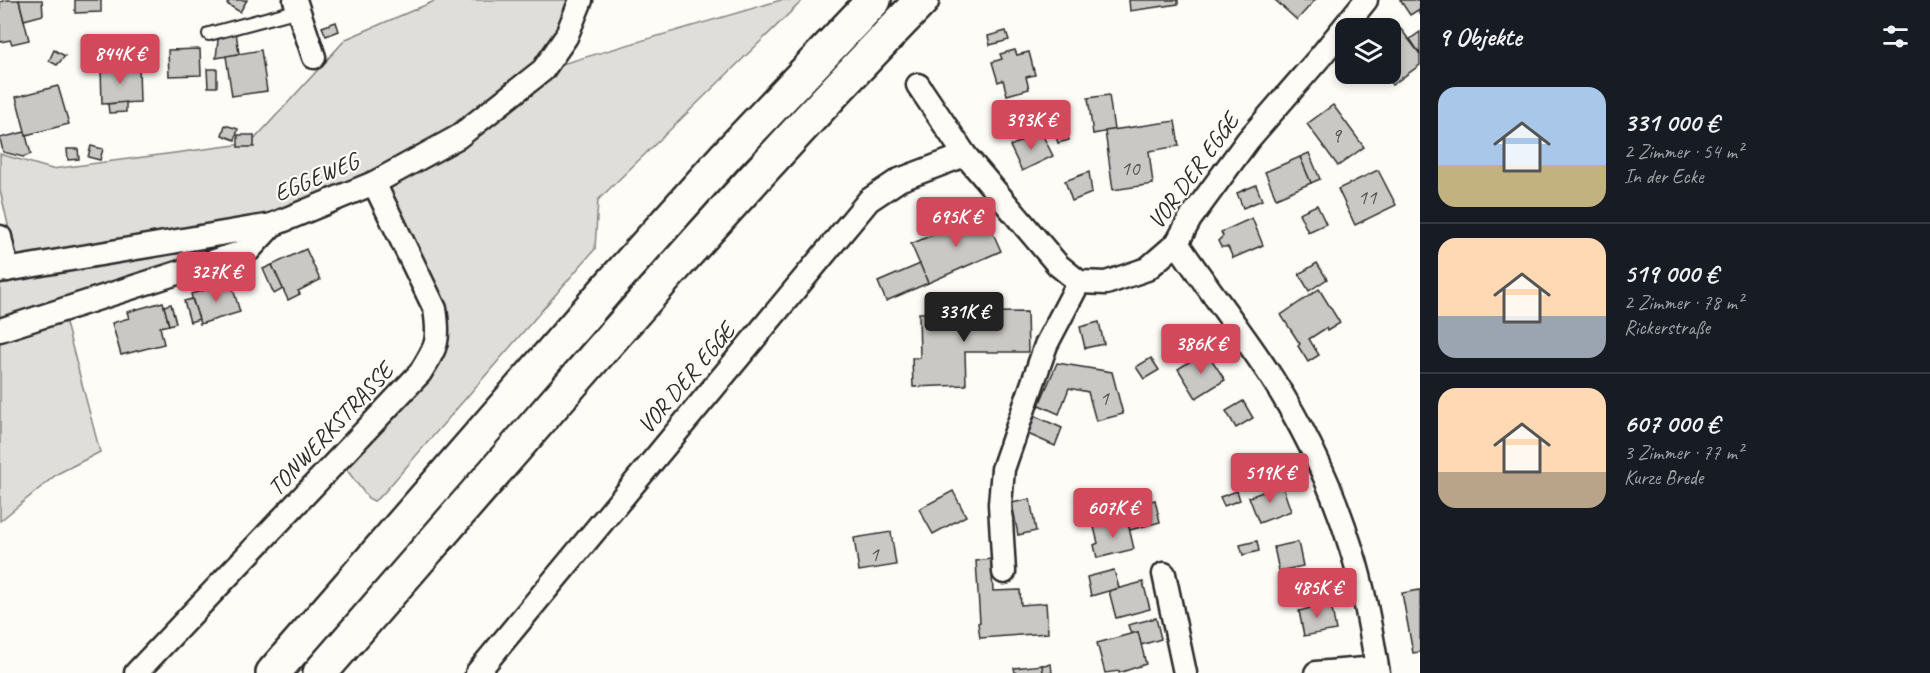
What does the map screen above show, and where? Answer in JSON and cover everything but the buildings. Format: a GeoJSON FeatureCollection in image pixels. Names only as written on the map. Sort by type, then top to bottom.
{"type":"FeatureCollection","features":[{"type":"Feature","properties":{"kind":"highway"},"geometry":{"type":"LineString","coordinates":[[273,673],[607,289],[726,156],[874,0]]}},
{"type":"Feature","properties":{"kind":"highway"},"geometry":{"type":"LineString","coordinates":[[320,673],[740,195],[922,0]]}},
{"type":"Feature","properties":{"kind":"street","name":"EGGEWEG"},"geometry":{"type":"LineString","coordinates":[[4,270],[272,225],[374,183],[458,137],[543,70],[566,37],[581,0]]}},
{"type":"Feature","properties":{"kind":"street","name":"VOR DER EGGE"},"geometry":{"type":"LineString","coordinates":[[1079,282],[1106,283],[1147,269],[1177,243],[1190,219],[1248,140],[1366,0]]}},
{"type":"Feature","properties":{"kind":"street"},"geometry":{"type":"LineString","coordinates":[[297,5],[314,57]]}},
{"type":"Feature","properties":{"kind":"street"},"geometry":{"type":"LineString","coordinates":[[918,85],[965,154],[1058,265],[1079,282],[1046,345],[1003,469],[1000,504],[1004,572]]}},
{"type":"Feature","properties":{"kind":"street","name":"VOR DER EGGE"},"geometry":{"type":"LineString","coordinates":[[477,673],[869,200],[899,180],[965,154]]}},
{"type":"Feature","properties":{"kind":"street","name":"TONWERKSTRASSE"},"geometry":{"type":"LineString","coordinates":[[136,673],[420,373],[436,348],[438,330],[435,309],[374,183]]}},
{"type":"Feature","properties":{"kind":"street"},"geometry":{"type":"LineString","coordinates":[[0,330],[249,250],[272,225]]}},
{"type":"Feature","properties":{"kind":"street"},"geometry":{"type":"LineString","coordinates":[[0,237],[4,270]]}},
{"type":"Feature","properties":{"kind":"street"},"geometry":{"type":"LineString","coordinates":[[1177,243],[1272,379],[1307,440],[1352,549],[1378,670],[1316,673]]}},
{"type":"Feature","properties":{"kind":"street"},"geometry":{"type":"LineString","coordinates":[[1164,574],[1185,673]]}},
{"type":"Feature","properties":{"kind":"lane"},"geometry":{"type":"LineString","coordinates":[[209,34],[297,5]]}},
{"type":"Feature","properties":{"kind":"shaded area"},"geometry":{"type":"Polygon","coordinates":[[[437,0],[574,0],[560,33],[528,74],[781,0],[803,0],[598,200],[595,249],[382,495],[374,501],[368,498],[340,461],[443,351],[370,183],[250,245],[0,328],[0,275],[19,273],[0,190],[0,154],[52,169],[251,143],[346,39],[437,0]]]}},
{"type":"Feature","properties":{"kind":"shaded area"},"geometry":{"type":"Polygon","coordinates":[[[63,312],[100,452],[57,474],[0,521],[0,332],[63,312]]]}}]}
